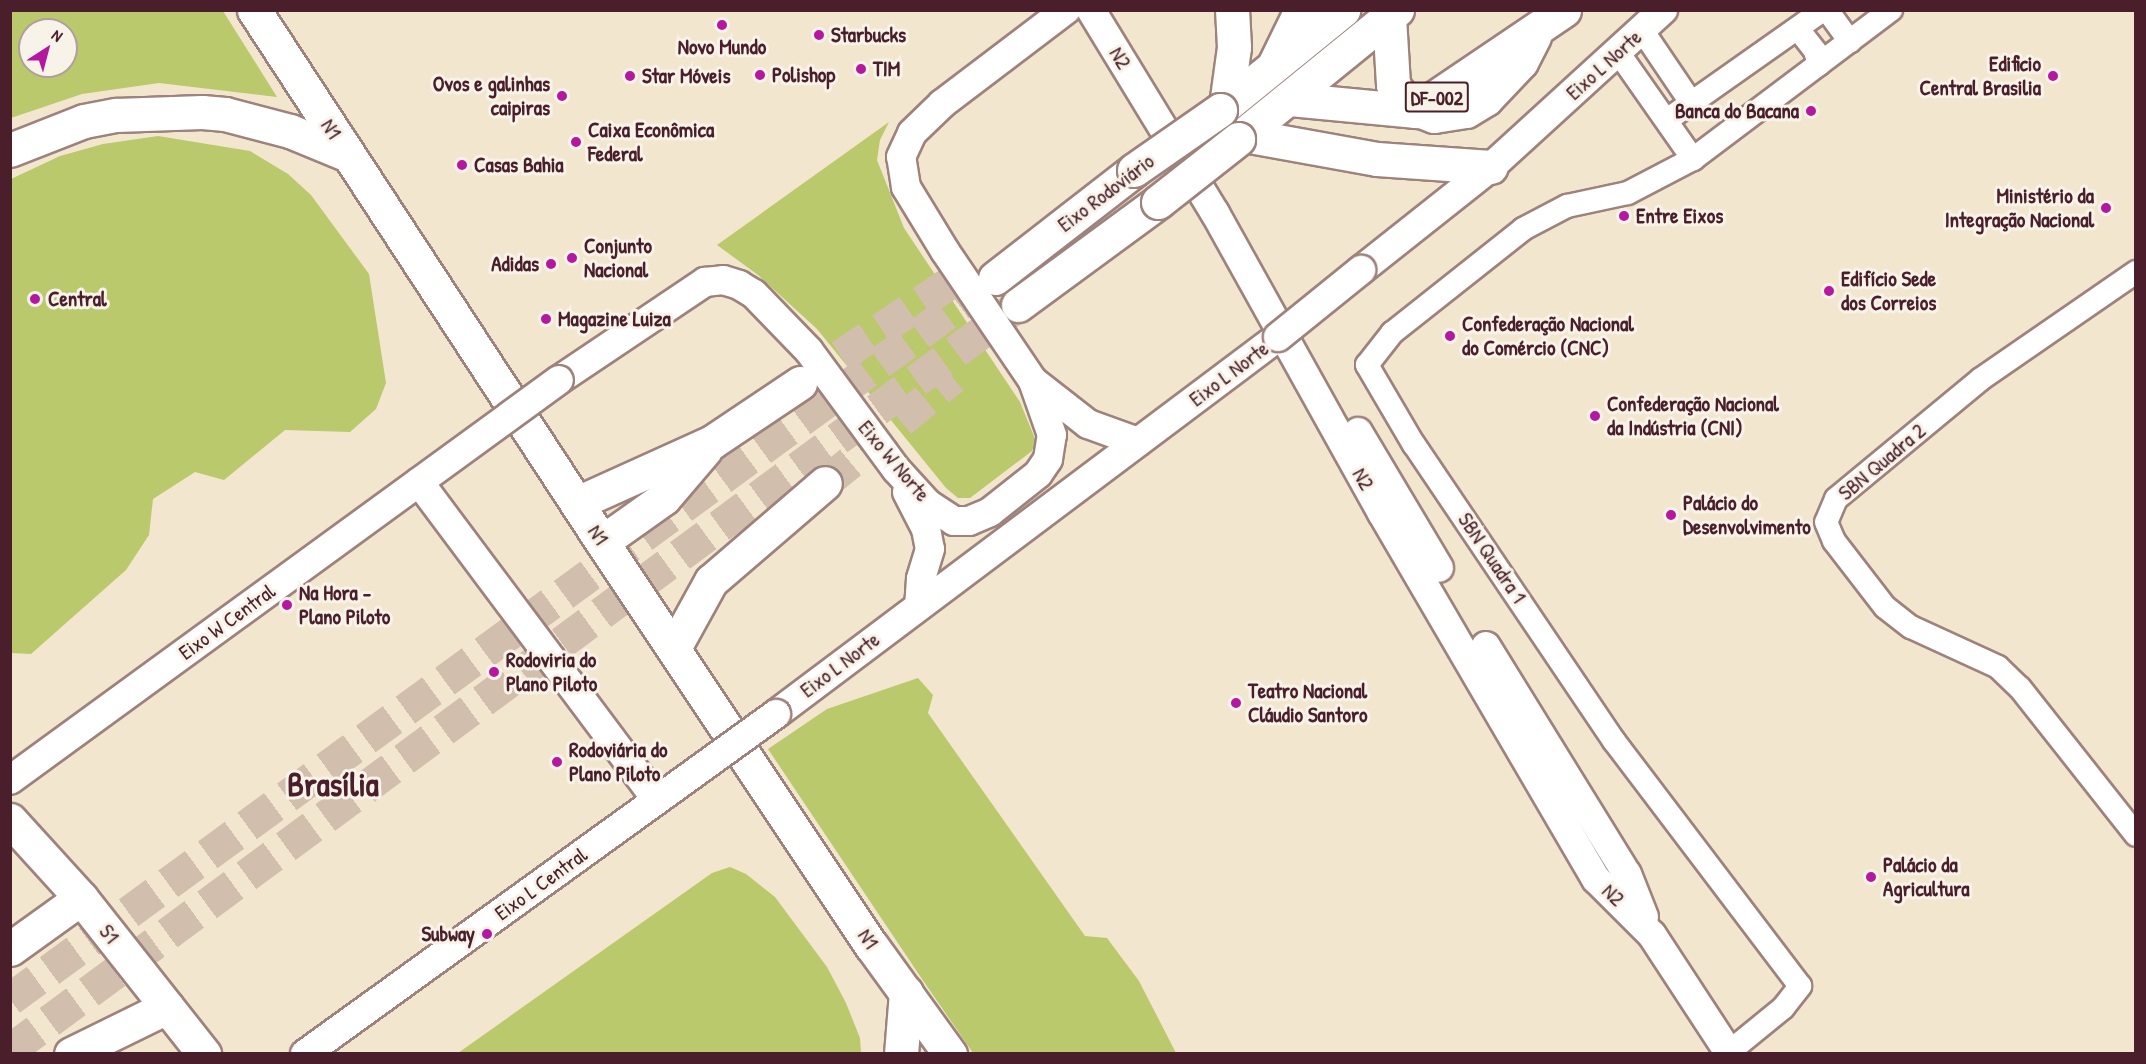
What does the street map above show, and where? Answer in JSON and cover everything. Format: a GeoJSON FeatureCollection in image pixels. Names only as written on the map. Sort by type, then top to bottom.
{"type":"FeatureCollection","features":[{"type":"Feature","properties":{"kind":"highway","name":"N1"},"geometry":{"type":"LineString","coordinates":[[254,10],[602,542],[906,992],[950,1053]]}},
{"type":"Feature","properties":{"kind":"highway"},"geometry":{"type":"LineString","coordinates":[[1223,108],[1234,47],[1232,10]]}},
{"type":"Feature","properties":{"kind":"highway"},"geometry":{"type":"LineString","coordinates":[[1272,69],[1301,10]]}},
{"type":"Feature","properties":{"kind":"highway","name":"Eixo Rodoviário"},"geometry":{"type":"LineString","coordinates":[[988,271],[1077,214],[1134,170],[1223,108],[1343,10]]}},
{"type":"Feature","properties":{"kind":"highway"},"geometry":{"type":"LineString","coordinates":[[1393,14],[1393,85],[1416,111],[1449,116],[1486,99],[1521,62],[1547,16]]}},
{"type":"Feature","properties":{"kind":"highway","name":"Eixo Rodoviário"},"geometry":{"type":"LineString","coordinates":[[1022,312],[1120,229],[1241,137],[1393,14]]}},
{"type":"Feature","properties":{"kind":"highway","name":"DF-002"},"geometry":{"type":"LineString","coordinates":[[1288,99],[1416,111]]}},
{"type":"Feature","properties":{"kind":"highway"},"geometry":{"type":"LineString","coordinates":[[10,150],[84,121],[116,115],[202,112],[225,114],[290,131],[348,155]]}},
{"type":"Feature","properties":{"kind":"highway"},"geometry":{"type":"LineString","coordinates":[[1241,137],[1377,159],[1491,167]]}},
{"type":"Feature","properties":{"kind":"highway"},"geometry":{"type":"LineString","coordinates":[[577,503],[712,442],[800,384]]}},
{"type":"Feature","properties":{"kind":"highway"},"geometry":{"type":"LineString","coordinates":[[602,542],[664,498],[712,442]]}},
{"type":"Feature","properties":{"kind":"highway"},"geometry":{"type":"LineString","coordinates":[[674,648],[711,581],[825,483]]}},
{"type":"Feature","properties":{"kind":"highway","name":"S1"},"geometry":{"type":"LineString","coordinates":[[10,820],[81,898],[204,1053]]}},
{"type":"Feature","properties":{"kind":"highway"},"geometry":{"type":"LineString","coordinates":[[10,949],[81,898]]}},
{"type":"Feature","properties":{"kind":"highway"},"geometry":{"type":"LineString","coordinates":[[901,1053],[906,992]]}},
{"type":"Feature","properties":{"kind":"highway"},"geometry":{"type":"LineString","coordinates":[[71,1053],[167,1007]]}},
{"type":"Feature","properties":{"kind":"main road","name":"Eixo W Norte"},"geometry":{"type":"LineString","coordinates":[[559,380],[705,282],[723,280],[754,294],[809,351],[896,469],[928,504],[954,521],[969,521],[990,512],[1038,474],[1049,453],[1052,435],[1033,381],[945,251],[906,187],[902,157],[912,133],[942,104],[1044,29],[1066,10]]}},
{"type":"Feature","properties":{"kind":"main road","name":"N2"},"geometry":{"type":"LineString","coordinates":[[1091,10],[1215,213],[1382,513],[1536,770],[1596,879],[1652,935]]}},
{"type":"Feature","properties":{"kind":"main road","name":"N2"},"geometry":{"type":"LineString","coordinates":[[1112,10],[1472,623],[1627,874],[1652,935],[1730,1053]]}},
{"type":"Feature","properties":{"kind":"main road","name":"Eixo L Norte"},"geometry":{"type":"LineString","coordinates":[[776,714],[1278,337],[1491,167],[1663,10]]}},
{"type":"Feature","properties":{"kind":"main road","name":"Eixo W Central"},"geometry":{"type":"LineString","coordinates":[[10,780],[559,380]]}},
{"type":"Feature","properties":{"kind":"main road"},"geometry":{"type":"LineString","coordinates":[[1033,381],[1088,424],[1138,442]]}},
{"type":"Feature","properties":{"kind":"main road"},"geometry":{"type":"LineString","coordinates":[[896,469],[926,529],[930,549],[921,579],[919,606]]}},
{"type":"Feature","properties":{"kind":"main road"},"geometry":{"type":"LineString","coordinates":[[419,482],[657,800]]}},
{"type":"Feature","properties":{"kind":"main road"},"geometry":{"type":"LineString","coordinates":[[1382,513],[1400,521],[1458,614],[1472,623]]}},
{"type":"Feature","properties":{"kind":"main road"},"geometry":{"type":"LineString","coordinates":[[1513,691],[1515,711],[1539,752],[1536,770]]}},
{"type":"Feature","properties":{"kind":"main road","name":"Eixo L Central"},"geometry":{"type":"LineString","coordinates":[[305,1053],[776,714]]}},
{"type":"Feature","properties":{"kind":"street"},"geometry":{"type":"LineString","coordinates":[[1667,120],[1690,101],[1825,10],[1850,42]]}},
{"type":"Feature","properties":{"kind":"street"},"geometry":{"type":"LineString","coordinates":[[1618,52],[1693,159],[1891,10]]}},
{"type":"Feature","properties":{"kind":"street"},"geometry":{"type":"LineString","coordinates":[[1798,29],[1815,51],[1819,64]]}},
{"type":"Feature","properties":{"kind":"street"},"geometry":{"type":"LineString","coordinates":[[1642,30],[1690,101]]}},
{"type":"Feature","properties":{"kind":"street","name":"SBN Quadra 1"},"geometry":{"type":"LineString","coordinates":[[1693,159],[1628,194],[1567,206],[1523,228],[1392,333],[1367,365],[1414,445],[1587,701],[1800,986],[1784,1008],[1730,1053]]}},
{"type":"Feature","properties":{"kind":"street","name":"SBN Quadra 2"},"geometry":{"type":"LineString","coordinates":[[2136,272],[1981,379],[1836,499],[1827,513],[1826,522],[1834,541],[1885,607],[1911,627],[1998,667],[2069,747],[2136,835]]}},
{"type":"Feature","properties":{"kind":"green space"},"geometry":{"type":"Polygon","coordinates":[[[10,11],[223,11],[277,97],[159,83],[82,94],[11,118],[10,11]]]}},
{"type":"Feature","properties":{"kind":"green space"},"geometry":{"type":"Polygon","coordinates":[[[889,122],[880,140],[877,160],[904,228],[1020,402],[1036,441],[1032,451],[970,498],[958,498],[946,488],[817,329],[758,275],[717,245],[889,122]]]}},
{"type":"Feature","properties":{"kind":"green space"},"geometry":{"type":"Polygon","coordinates":[[[158,136],[250,151],[288,174],[311,195],[369,274],[386,383],[376,409],[350,432],[285,430],[224,480],[195,472],[153,499],[149,535],[126,570],[31,654],[11,653],[11,179],[60,156],[103,144],[158,136]]]}},
{"type":"Feature","properties":{"kind":"green space"},"geometry":{"type":"Polygon","coordinates":[[[918,678],[933,695],[928,713],[1085,936],[1107,938],[1139,981],[1176,1053],[973,1053],[922,979],[768,749],[827,709],[918,678]]]}},
{"type":"Feature","properties":{"kind":"green space"},"geometry":{"type":"Polygon","coordinates":[[[730,867],[746,874],[775,897],[827,967],[846,1003],[860,1038],[861,1053],[458,1053],[712,873],[730,867]]]}},
{"type":"Feature","properties":{"kind":"tunnel"},"geometry":{"type":"LineString","coordinates":[[800,383],[969,270]]}},
{"type":"Feature","properties":{"kind":"tunnel"},"geometry":{"type":"LineString","coordinates":[[10,999],[995,278]]}},
{"type":"Feature","properties":{"kind":"tunnel"},"geometry":{"type":"LineString","coordinates":[[10,1050],[1017,306]]}},
{"type":"Feature","properties":{"kind":"tunnel"},"geometry":{"type":"LineString","coordinates":[[825,483],[953,377]]}},
{"type":"Feature","properties":{"kind":"place","name":"Novo Mundo"},"geometry":{"type":"Point","coordinates":[722,25]}},
{"type":"Feature","properties":{"kind":"place","name":"Starbucks"},"geometry":{"type":"Point","coordinates":[819,35]}},
{"type":"Feature","properties":{"kind":"place","name":"TIM"},"geometry":{"type":"Point","coordinates":[861,69]}},
{"type":"Feature","properties":{"kind":"place","name":"Polishop"},"geometry":{"type":"Point","coordinates":[760,75]}},
{"type":"Feature","properties":{"kind":"place","name":"Star Móveis"},"geometry":{"type":"Point","coordinates":[630,76]}},
{"type":"Feature","properties":{"kind":"place","name":"Edificio Central Brasilia"},"geometry":{"type":"Point","coordinates":[2053,76]}},
{"type":"Feature","properties":{"kind":"place","name":"Ovos e galinhas caipiras"},"geometry":{"type":"Point","coordinates":[562,96]}},
{"type":"Feature","properties":{"kind":"place","name":"Banca do Bacana"},"geometry":{"type":"Point","coordinates":[1811,111]}},
{"type":"Feature","properties":{"kind":"place","name":"Caixa Econômica Federal"},"geometry":{"type":"Point","coordinates":[576,142]}},
{"type":"Feature","properties":{"kind":"place","name":"Casas Bahia"},"geometry":{"type":"Point","coordinates":[462,165]}},
{"type":"Feature","properties":{"kind":"place","name":"Ministério da Integração Nacional"},"geometry":{"type":"Point","coordinates":[2106,208]}},
{"type":"Feature","properties":{"kind":"place","name":"Entre Eixos"},"geometry":{"type":"Point","coordinates":[1624,216]}},
{"type":"Feature","properties":{"kind":"place","name":"Conjunto Nacional"},"geometry":{"type":"Point","coordinates":[572,258]}},
{"type":"Feature","properties":{"kind":"place","name":"Adidas"},"geometry":{"type":"Point","coordinates":[551,264]}},
{"type":"Feature","properties":{"kind":"place","name":"Edifício Sede dos Correios"},"geometry":{"type":"Point","coordinates":[1829,291]}},
{"type":"Feature","properties":{"kind":"place","name":"Central"},"geometry":{"type":"Point","coordinates":[35,299]}},
{"type":"Feature","properties":{"kind":"place","name":"Magazine Luiza"},"geometry":{"type":"Point","coordinates":[546,319]}},
{"type":"Feature","properties":{"kind":"place","name":"Confederação Nacional do Comércio (CNC)"},"geometry":{"type":"Point","coordinates":[1450,336]}},
{"type":"Feature","properties":{"kind":"place","name":"Confederação Nacional da Indústria (CNI)"},"geometry":{"type":"Point","coordinates":[1595,416]}},
{"type":"Feature","properties":{"kind":"place","name":"Palácio do Desenvolvimento"},"geometry":{"type":"Point","coordinates":[1671,515]}},
{"type":"Feature","properties":{"kind":"place","name":"Na Hora - Plano Piloto"},"geometry":{"type":"Point","coordinates":[287,605]}},
{"type":"Feature","properties":{"kind":"place","name":"Rodoviria do Plano Piloto"},"geometry":{"type":"Point","coordinates":[494,672]}},
{"type":"Feature","properties":{"kind":"place","name":"Teatro Nacional Cláudio Santoro"},"geometry":{"type":"Point","coordinates":[1236,703]}},
{"type":"Feature","properties":{"kind":"place","name":"Rodoviária do Plano Piloto"},"geometry":{"type":"Point","coordinates":[557,762]}},
{"type":"Feature","properties":{"kind":"place","name":"Palácio da Agricultura"},"geometry":{"type":"Point","coordinates":[1871,877]}},
{"type":"Feature","properties":{"kind":"place","name":"Subway"},"geometry":{"type":"Point","coordinates":[487,934]}},
{"type":"Feature","properties":{"kind":"district","name":"Brasília"},"geometry":{"type":"Point","coordinates":[333,785]}}]}
